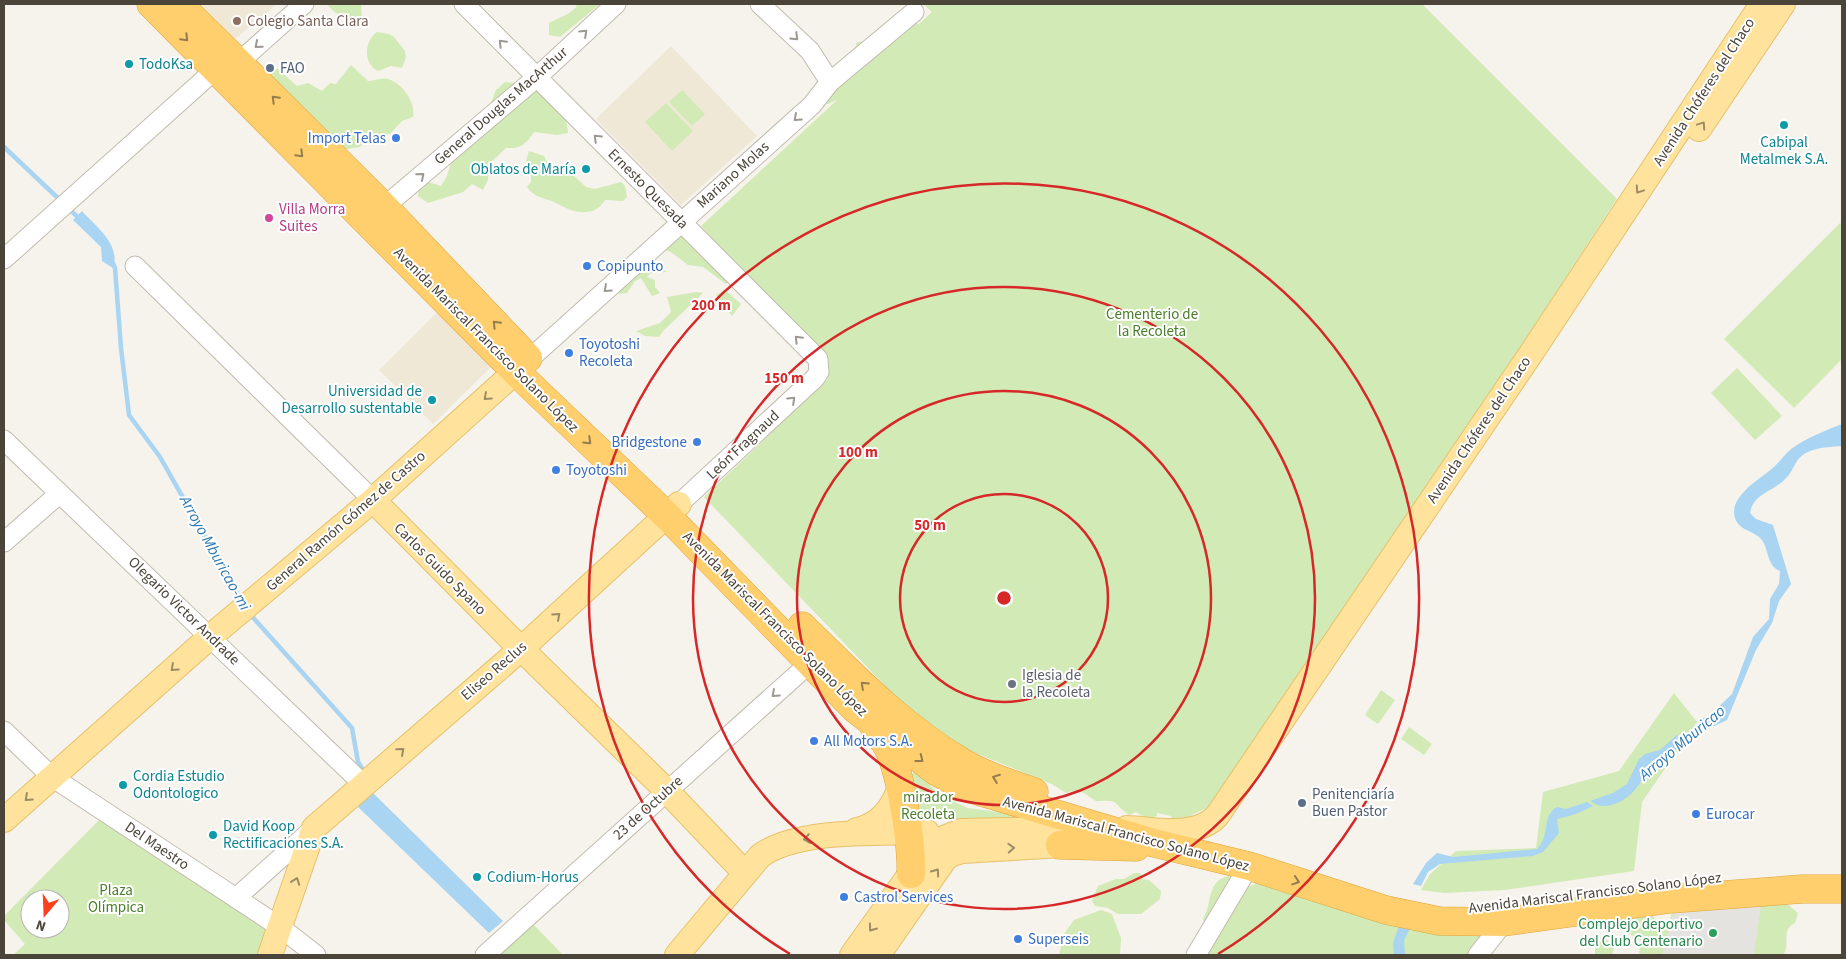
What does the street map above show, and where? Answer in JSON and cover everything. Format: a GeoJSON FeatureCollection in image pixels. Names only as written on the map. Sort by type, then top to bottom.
{"type":"FeatureCollection","features":[{"type":"Feature","properties":{"kind":"highway","name":"Avenida Mariscal Francisco Solano López"},"geometry":{"type":"LineString","coordinates":[[151,4],[227,66],[384,207],[523,365]]}},
{"type":"Feature","properties":{"kind":"highway","name":"Avenida Mariscal Francisco Solano López"},"geometry":{"type":"LineString","coordinates":[[179,4],[227,66],[523,365],[673,511],[905,724],[962,762],[1015,785],[1105,813],[1177,831],[1249,866],[1386,910],[1414,916],[1458,922],[1504,922],[1670,899],[1802,889],[1842,890]]}},
{"type":"Feature","properties":{"kind":"highway","name":"Avenida Mariscal Francisco Solano López"},"geometry":{"type":"LineString","coordinates":[[673,511],[854,708],[938,772],[965,787],[992,797],[1103,827],[1150,842],[1204,845],[1312,867],[1413,901],[1458,908],[1508,906],[1742,876],[1842,875]]}},
{"type":"Feature","properties":{"kind":"highway"},"geometry":{"type":"LineString","coordinates":[[854,708],[887,745],[900,786],[911,849],[912,874]]}},
{"type":"Feature","properties":{"kind":"highway"},"geometry":{"type":"LineString","coordinates":[[1060,845],[1139,847],[1204,845]]}},
{"type":"Feature","properties":{"kind":"main road","name":"Avenida Chóferes del Chaco"},"geometry":{"type":"LineString","coordinates":[[956,840],[1103,827],[1177,831],[1195,828],[1211,822],[1234,793],[1532,352],[1762,4]]}},
{"type":"Feature","properties":{"kind":"main road","name":"Avenida Chóferes del Chaco"},"geometry":{"type":"LineString","coordinates":[[1204,845],[1234,818],[1783,4]]}},
{"type":"Feature","properties":{"kind":"main road","name":"General Ramón Gómez de Castro"},"geometry":{"type":"LineString","coordinates":[[4,820],[210,636],[373,500],[523,365]]}},
{"type":"Feature","properties":{"kind":"main road","name":"Carlos Guido Spano"},"geometry":{"type":"LineString","coordinates":[[373,500],[521,649],[667,791],[744,873]]}},
{"type":"Feature","properties":{"kind":"main road","name":"Eliseo Reclus"},"geometry":{"type":"LineString","coordinates":[[280,927],[314,828],[359,787],[521,649],[673,511]]}},
{"type":"Feature","properties":{"kind":"main road"},"geometry":{"type":"LineString","coordinates":[[676,955],[744,873],[768,850],[792,842],[843,834],[865,828],[880,820],[889,810],[900,786]]}},
{"type":"Feature","properties":{"kind":"main road"},"geometry":{"type":"LineString","coordinates":[[843,834],[908,833],[956,840],[1060,845],[1150,842]]}},
{"type":"Feature","properties":{"kind":"main road"},"geometry":{"type":"LineString","coordinates":[[852,955],[932,846],[956,840]]}},
{"type":"Feature","properties":{"kind":"main road"},"geometry":{"type":"LineString","coordinates":[[878,955],[945,859],[952,854],[956,840]]}},
{"type":"Feature","properties":{"kind":"main road"},"geometry":{"type":"LineString","coordinates":[[270,955],[280,927]]}},
{"type":"Feature","properties":{"kind":"street"},"geometry":{"type":"LineString","coordinates":[[4,259],[227,66],[304,4]]}},
{"type":"Feature","properties":{"kind":"street","name":"Ernesto Quesada"},"geometry":{"type":"LineString","coordinates":[[464,4],[536,78],[682,221],[818,360],[819,372],[815,378]]}},
{"type":"Feature","properties":{"kind":"street","name":"General Douglas MacArthur"},"geometry":{"type":"LineString","coordinates":[[384,207],[536,78],[616,4]]}},
{"type":"Feature","properties":{"kind":"street"},"geometry":{"type":"LineString","coordinates":[[760,4],[810,51],[830,82]]}},
{"type":"Feature","properties":{"kind":"street","name":"Mariano Molas"},"geometry":{"type":"LineString","coordinates":[[523,365],[812,105],[830,82],[914,12]]}},
{"type":"Feature","properties":{"kind":"street","name":"Carlos Guido Spano"},"geometry":{"type":"LineString","coordinates":[[135,266],[373,500]]}},
{"type":"Feature","properties":{"kind":"street","name":"León Fragnaud"},"geometry":{"type":"LineString","coordinates":[[673,511],[815,378]]}},
{"type":"Feature","properties":{"kind":"street","name":"Olegario Victor Andrade"},"geometry":{"type":"LineString","coordinates":[[4,440],[341,763],[359,787]]}},
{"type":"Feature","properties":{"kind":"street"},"geometry":{"type":"LineString","coordinates":[[4,542],[59,494]]}},
{"type":"Feature","properties":{"kind":"street","name":"23 de Octubre"},"geometry":{"type":"LineString","coordinates":[[491,949],[811,662]]}},
{"type":"Feature","properties":{"kind":"street","name":"Del Maestro"},"geometry":{"type":"LineString","coordinates":[[4,731],[52,777],[280,927],[316,955]]}},
{"type":"Feature","properties":{"kind":"street","name":"Eliseo Reclus"},"geometry":{"type":"LineString","coordinates":[[236,898],[314,828]]}},
{"type":"Feature","properties":{"kind":"street"},"geometry":{"type":"LineString","coordinates":[[1196,955],[1249,866]]}},
{"type":"Feature","properties":{"kind":"street"},"geometry":{"type":"LineString","coordinates":[[1478,955],[1504,922]]}},
{"type":"Feature","properties":{"kind":"shaded area","name":"Colegio Santa Clara"},"geometry":{"type":"Polygon","coordinates":[[[201,4],[277,4],[235,39],[201,4]]]}},
{"type":"Feature","properties":{"kind":"shaded area"},"geometry":{"type":"Polygon","coordinates":[[[671,46],[757,136],[681,205],[596,119],[671,46]]]}},
{"type":"Feature","properties":{"kind":"shaded area"},"geometry":{"type":"Polygon","coordinates":[[[438,311],[492,366],[433,424],[379,370],[438,311]]]}},
{"type":"Feature","properties":{"kind":"shaded area","name":"Complejo deportivo del Club Centenario"},"geometry":{"type":"Polygon","coordinates":[[[1761,906],[1754,955],[1662,955],[1674,912],[1761,906]]]}},
{"type":"Feature","properties":{"kind":"green space"},"geometry":{"type":"Polygon","coordinates":[[[327,4],[361,4],[362,21],[342,17],[327,4]]]}},
{"type":"Feature","properties":{"kind":"green space"},"geometry":{"type":"Polygon","coordinates":[[[574,4],[600,4],[560,37],[549,35],[549,23],[571,12],[577,6],[574,4]]]}},
{"type":"Feature","properties":{"kind":"green space","name":"Cementerio de la Recoleta"},"geometry":{"type":"Polygon","coordinates":[[[923,4],[1422,4],[1617,199],[1521,346],[1212,804],[1180,825],[1175,825],[1171,816],[1157,813],[1157,816],[1148,819],[1136,812],[1129,815],[1113,802],[1096,801],[1079,791],[1066,793],[1052,784],[968,750],[905,706],[704,497],[828,379],[827,366],[711,247],[712,238],[701,226],[837,100],[828,104],[821,102],[852,59],[857,42],[876,41],[914,15],[918,25],[932,12],[923,4]]]}},
{"type":"Feature","properties":{"kind":"green space"},"geometry":{"type":"Polygon","coordinates":[[[377,32],[394,37],[405,51],[406,57],[402,68],[391,66],[378,71],[373,68],[367,52],[370,41],[377,32]]]}},
{"type":"Feature","properties":{"kind":"green space"},"geometry":{"type":"Polygon","coordinates":[[[351,65],[368,81],[386,79],[393,81],[403,89],[410,99],[413,117],[402,121],[390,134],[372,134],[360,147],[342,150],[260,73],[265,69],[278,69],[297,86],[308,83],[322,91],[330,83],[336,84],[351,65]]]}},
{"type":"Feature","properties":{"kind":"green space"},"geometry":{"type":"Polygon","coordinates":[[[505,82],[526,87],[547,97],[562,113],[568,133],[557,135],[534,132],[523,145],[516,148],[506,148],[489,164],[488,180],[483,190],[472,184],[463,192],[428,203],[418,196],[419,184],[429,182],[441,186],[447,176],[454,153],[483,122],[496,90],[505,82]]]}},
{"type":"Feature","properties":{"kind":"green space"},"geometry":{"type":"Polygon","coordinates":[[[682,90],[705,114],[692,126],[669,102],[682,90]]]}},
{"type":"Feature","properties":{"kind":"green space"},"geometry":{"type":"Polygon","coordinates":[[[666,103],[693,131],[672,151],[645,122],[666,103]]]}},
{"type":"Feature","properties":{"kind":"green space"},"geometry":{"type":"Polygon","coordinates":[[[529,151],[544,156],[553,171],[570,172],[586,187],[595,189],[621,182],[625,186],[627,197],[623,201],[605,200],[595,210],[583,212],[537,196],[527,187],[531,182],[531,176],[526,173],[526,161],[529,151]]]}},
{"type":"Feature","properties":{"kind":"green space"},"geometry":{"type":"Polygon","coordinates":[[[690,223],[730,280],[726,284],[703,267],[688,265],[671,252],[655,247],[690,223]]]}},
{"type":"Feature","properties":{"kind":"green space"},"geometry":{"type":"Polygon","coordinates":[[[1840,223],[1842,225],[1842,359],[1794,408],[1724,339],[1840,223]]]}},
{"type":"Feature","properties":{"kind":"green space"},"geometry":{"type":"Polygon","coordinates":[[[648,254],[653,264],[667,272],[651,273],[647,277],[655,280],[655,287],[660,293],[652,296],[641,278],[635,281],[627,293],[620,294],[609,288],[607,280],[622,258],[634,259],[648,254]]]}},
{"type":"Feature","properties":{"kind":"green space"},"geometry":{"type":"Polygon","coordinates":[[[725,290],[741,304],[732,316],[716,295],[725,290]]]}},
{"type":"Feature","properties":{"kind":"green space"},"geometry":{"type":"Polygon","coordinates":[[[696,292],[703,293],[659,337],[645,336],[636,331],[660,323],[671,312],[667,297],[696,292]]]}},
{"type":"Feature","properties":{"kind":"green space"},"geometry":{"type":"Polygon","coordinates":[[[1737,368],[1782,416],[1755,440],[1711,393],[1737,368]]]}},
{"type":"Feature","properties":{"kind":"green space"},"geometry":{"type":"Polygon","coordinates":[[[1381,690],[1395,700],[1378,724],[1365,715],[1381,690]]]}},
{"type":"Feature","properties":{"kind":"green space"},"geometry":{"type":"Polygon","coordinates":[[[1674,693],[1697,722],[1642,802],[1634,871],[1505,890],[1444,893],[1421,890],[1430,874],[1456,851],[1536,848],[1543,792],[1619,771],[1674,693]]]}},
{"type":"Feature","properties":{"kind":"green space"},"geometry":{"type":"Polygon","coordinates":[[[1409,727],[1432,744],[1424,755],[1401,739],[1409,727]]]}},
{"type":"Feature","properties":{"kind":"green space","name":"mirador Recoleta"},"geometry":{"type":"Polygon","coordinates":[[[915,772],[943,797],[968,808],[1034,817],[923,821],[918,818],[909,775],[915,772]]]}},
{"type":"Feature","properties":{"kind":"green space","name":"Plaza Olímpica"},"geometry":{"type":"Polygon","coordinates":[[[99,820],[266,930],[267,934],[260,955],[13,955],[25,944],[21,939],[70,939],[70,889],[31,889],[99,820]]]}},
{"type":"Feature","properties":{"kind":"green space"},"geometry":{"type":"Polygon","coordinates":[[[1134,873],[1140,873],[1143,879],[1149,880],[1161,891],[1160,899],[1141,914],[1118,914],[1108,908],[1095,906],[1092,901],[1098,886],[1116,879],[1124,879],[1134,873]]]}},
{"type":"Feature","properties":{"kind":"green space"},"geometry":{"type":"Polygon","coordinates":[[[1229,876],[1250,886],[1254,885],[1260,876],[1466,923],[1484,937],[1470,955],[1193,955],[1208,930],[1203,919],[1213,887],[1217,882],[1229,876]]]}},
{"type":"Feature","properties":{"kind":"green space","name":"Plaza Olímpica"},"geometry":{"type":"Polygon","coordinates":[[[20,900],[20,938],[4,920],[4,916],[20,900]]]}},
{"type":"Feature","properties":{"kind":"green space","name":"Complejo deportivo del Club Centenario"},"geometry":{"type":"Polygon","coordinates":[[[1785,902],[1798,913],[1795,923],[1788,929],[1783,955],[1643,955],[1639,953],[1641,941],[1628,933],[1619,919],[1651,914],[1657,921],[1668,926],[1672,912],[1785,902]]]}},
{"type":"Feature","properties":{"kind":"green space"},"geometry":{"type":"Polygon","coordinates":[[[1101,910],[1112,914],[1121,938],[1120,955],[1059,955],[1064,934],[1074,920],[1101,910]]]}},
{"type":"Feature","properties":{"kind":"green space"},"geometry":{"type":"Polygon","coordinates":[[[533,924],[563,955],[498,955],[533,924]]]}},
{"type":"Feature","properties":{"kind":"green space"},"geometry":{"type":"Polygon","coordinates":[[[1605,939],[1612,943],[1614,948],[1612,955],[1595,955],[1595,945],[1605,939]]]}},
{"type":"Feature","properties":{"kind":"water"},"geometry":{"type":"Polygon","coordinates":[[[82,211],[106,236],[114,251],[113,268],[102,261],[101,247],[73,220],[82,211]]]}},
{"type":"Feature","properties":{"kind":"water"},"geometry":{"type":"Polygon","coordinates":[[[1842,424],[1842,446],[1818,449],[1804,454],[1783,481],[1760,496],[1752,506],[1750,513],[1756,519],[1773,525],[1791,584],[1779,601],[1772,623],[1756,650],[1727,720],[1695,735],[1699,720],[1711,714],[1732,694],[1753,637],[1769,619],[1770,599],[1779,584],[1780,571],[1772,564],[1765,545],[1759,537],[1737,522],[1734,510],[1736,502],[1748,488],[1775,466],[1793,447],[1842,424]]]}},
{"type":"Feature","properties":{"kind":"water"},"geometry":{"type":"Polygon","coordinates":[[[1678,734],[1675,750],[1662,755],[1651,763],[1639,784],[1628,797],[1609,806],[1602,806],[1590,801],[1613,793],[1627,784],[1639,759],[1645,754],[1660,750],[1678,734]]]}},
{"type":"Feature","properties":{"kind":"water"},"geometry":{"type":"Polygon","coordinates":[[[373,793],[503,921],[489,933],[357,806],[373,793]]]}},
{"type":"Feature","properties":{"kind":"water"},"geometry":{"type":"Polygon","coordinates":[[[1587,802],[1593,806],[1576,814],[1557,819],[1559,833],[1543,852],[1533,856],[1440,864],[1428,872],[1421,886],[1413,884],[1426,863],[1437,853],[1453,857],[1537,849],[1544,838],[1547,821],[1552,811],[1557,807],[1566,809],[1587,802]]]}},
{"type":"Feature","properties":{"kind":"water"},"geometry":{"type":"Polygon","coordinates":[[[1399,926],[1410,928],[1404,941],[1405,955],[1394,955],[1393,943],[1399,926]]]}},
{"type":"Feature","properties":{"kind":"waterway","name":"Arroyo Mburicao-mi"},"geometry":{"type":"LineString","coordinates":[[4,147],[61,201]]}},
{"type":"Feature","properties":{"kind":"waterway","name":"Arroyo Mburicao-mi"},"geometry":{"type":"LineString","coordinates":[[68,208],[81,220]]}},
{"type":"Feature","properties":{"kind":"waterway","name":"Arroyo Mburicao-mi"},"geometry":{"type":"LineString","coordinates":[[112,261],[115,268],[121,348],[129,415],[160,457],[241,600]]}},
{"type":"Feature","properties":{"kind":"waterway","name":"Arroyo Mburicao-mi"},"geometry":{"type":"LineString","coordinates":[[249,613],[352,728],[358,762],[365,773]]}},
{"type":"Feature","properties":{"kind":"waterway","name":"Arroyo Mburicao"},"geometry":{"type":"LineString","coordinates":[[1643,775],[1701,724]]}},
{"type":"Feature","properties":{"kind":"place","name":"Colegio Santa Clara"},"geometry":{"type":"Point","coordinates":[237,21]}},
{"type":"Feature","properties":{"kind":"place","name":"TodoKsa"},"geometry":{"type":"Point","coordinates":[129,64]}},
{"type":"Feature","properties":{"kind":"place","name":"FAO"},"geometry":{"type":"Point","coordinates":[270,68]}},
{"type":"Feature","properties":{"kind":"place","name":"Cabipal Metalmek S.A."},"geometry":{"type":"Point","coordinates":[1784,125]}},
{"type":"Feature","properties":{"kind":"place","name":"Import Telas"},"geometry":{"type":"Point","coordinates":[396,138]}},
{"type":"Feature","properties":{"kind":"place","name":"Oblatos de María"},"geometry":{"type":"Point","coordinates":[586,169]}},
{"type":"Feature","properties":{"kind":"place","name":"Villa Morra Suites"},"geometry":{"type":"Point","coordinates":[269,218]}},
{"type":"Feature","properties":{"kind":"place","name":"Copipunto"},"geometry":{"type":"Point","coordinates":[587,266]}},
{"type":"Feature","properties":{"kind":"place","name":"Toyotoshi Recoleta"},"geometry":{"type":"Point","coordinates":[569,353]}},
{"type":"Feature","properties":{"kind":"place","name":"Universidad de Desarrollo sustentable"},"geometry":{"type":"Point","coordinates":[432,400]}},
{"type":"Feature","properties":{"kind":"place","name":"Bridgestone"},"geometry":{"type":"Point","coordinates":[697,442]}},
{"type":"Feature","properties":{"kind":"place","name":"Toyotoshi"},"geometry":{"type":"Point","coordinates":[556,470]}},
{"type":"Feature","properties":{"kind":"place","name":"Iglesia de la Recoleta"},"geometry":{"type":"Point","coordinates":[1012,684]}},
{"type":"Feature","properties":{"kind":"place","name":"All Motors S.A."},"geometry":{"type":"Point","coordinates":[814,741]}},
{"type":"Feature","properties":{"kind":"place","name":"Cordia Estudio Odontologico"},"geometry":{"type":"Point","coordinates":[123,785]}},
{"type":"Feature","properties":{"kind":"place","name":"Penitenciaría Buen Pastor"},"geometry":{"type":"Point","coordinates":[1302,803]}},
{"type":"Feature","properties":{"kind":"place","name":"Eurocar"},"geometry":{"type":"Point","coordinates":[1696,814]}},
{"type":"Feature","properties":{"kind":"place","name":"David Koop Rectificaciones S.A."},"geometry":{"type":"Point","coordinates":[213,835]}},
{"type":"Feature","properties":{"kind":"place","name":"Codium-Horus"},"geometry":{"type":"Point","coordinates":[477,877]}},
{"type":"Feature","properties":{"kind":"place","name":"Castrol Services"},"geometry":{"type":"Point","coordinates":[844,897]}},
{"type":"Feature","properties":{"kind":"place","name":"Complejo deportivo del Club Centenario"},"geometry":{"type":"Point","coordinates":[1713,933]}},
{"type":"Feature","properties":{"kind":"place","name":"Superseis"},"geometry":{"type":"Point","coordinates":[1018,939]}}]}
